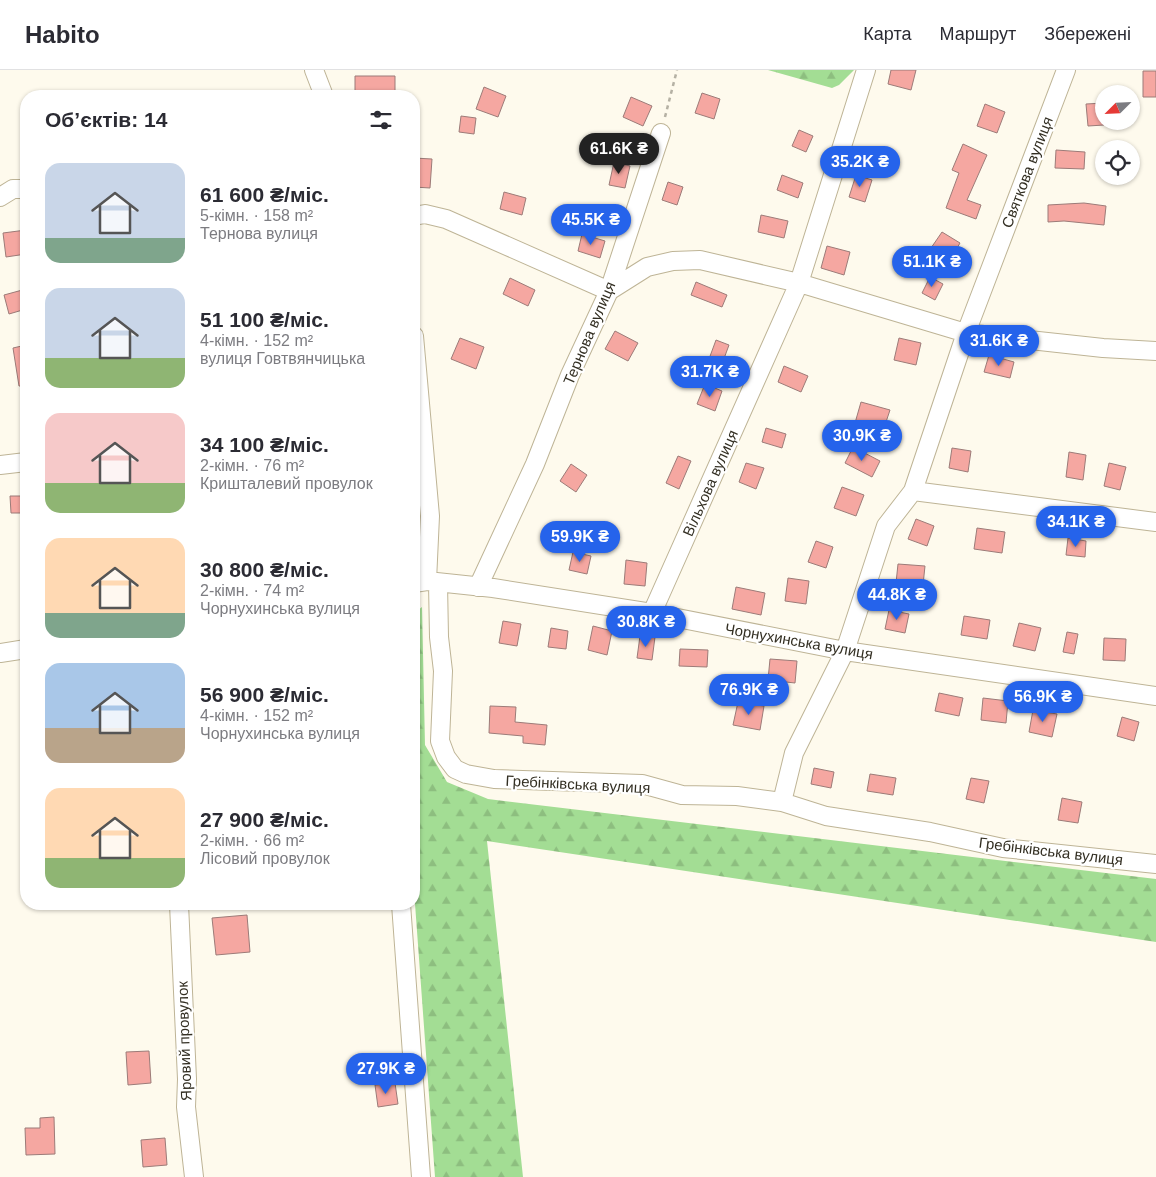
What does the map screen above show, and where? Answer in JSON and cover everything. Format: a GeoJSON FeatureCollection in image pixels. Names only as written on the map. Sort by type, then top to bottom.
{"type":"FeatureCollection","features":[{"type":"Feature","properties":{"kind":"street"},"geometry":{"type":"LineString","coordinates":[[314,70],[322,90]]}},
{"type":"Feature","properties":{"kind":"street","name":"Вільхова вулиця"},"geometry":{"type":"LineString","coordinates":[[652,613],[799,282],[866,70]]}},
{"type":"Feature","properties":{"kind":"street","name":"Святкова вулиця"},"geometry":{"type":"LineString","coordinates":[[782,802],[794,753],[844,651],[886,526],[913,491],[966,333],[1066,70]]}},
{"type":"Feature","properties":{"kind":"street","name":"Тернова вулиця"},"geometry":{"type":"LineString","coordinates":[[478,587],[535,464],[570,375],[610,291],[661,133]]}},
{"type":"Feature","properties":{"kind":"street"},"geometry":{"type":"LineString","coordinates":[[0,197],[13,190],[20,189]]}},
{"type":"Feature","properties":{"kind":"street"},"geometry":{"type":"LineString","coordinates":[[420,215],[446,218],[610,291],[647,267],[673,261],[700,260],[799,282],[966,333],[1084,346],[1156,351]]}},
{"type":"Feature","properties":{"kind":"street","name":"Гребінківська вулиця"},"geometry":{"type":"LineString","coordinates":[[420,428],[430,516],[426,582],[439,637],[443,671],[440,741],[446,757],[455,769],[466,774],[494,778],[642,784],[682,795],[737,796],[782,802],[826,816],[930,832],[1003,848],[1156,864]]}},
{"type":"Feature","properties":{"kind":"street"},"geometry":{"type":"LineString","coordinates":[[0,465],[20,463]]}},
{"type":"Feature","properties":{"kind":"street"},"geometry":{"type":"LineString","coordinates":[[913,491],[1156,522]]}},
{"type":"Feature","properties":{"kind":"street","name":"Чорнухинська вулиця"},"geometry":{"type":"LineString","coordinates":[[426,582],[478,587],[652,613],[844,651],[1156,696]]}},
{"type":"Feature","properties":{"kind":"street"},"geometry":{"type":"LineString","coordinates":[[0,653],[20,651]]}},
{"type":"Feature","properties":{"kind":"street","name":"Яровий провулок"},"geometry":{"type":"LineString","coordinates":[[179,910],[187,1079],[186,1107],[194,1177]]}},
{"type":"Feature","properties":{"kind":"street"},"geometry":{"type":"LineString","coordinates":[[401,910],[421,1177]]}},
{"type":"Feature","properties":{"kind":"path"},"geometry":{"type":"LineString","coordinates":[[661,133],[676,70]]}},
{"type":"Feature","properties":{"kind":"green space"},"geometry":{"type":"Polygon","coordinates":[[[768,70],[854,70],[839,85],[832,88],[768,70]]]}},
{"type":"Feature","properties":{"kind":"green space"},"geometry":{"type":"Polygon","coordinates":[[[422,607],[425,745],[447,782],[488,799],[1156,879],[1156,942],[487,841],[523,1177],[435,1177],[415,910],[420,910],[420,608],[422,607]]]}},
{"type":"Feature","properties":{"kind":"building"},"geometry":{"type":"Polygon","coordinates":[[[891,70],[916,70],[911,90],[888,84],[891,70]]]}},
{"type":"Feature","properties":{"kind":"building"},"geometry":{"type":"Polygon","coordinates":[[[1143,71],[1156,71],[1156,97],[1143,97],[1143,71]]]}},
{"type":"Feature","properties":{"kind":"building"},"geometry":{"type":"Polygon","coordinates":[[[355,76],[395,76],[395,90],[355,90],[355,76]]]}},
{"type":"Feature","properties":{"kind":"building"},"geometry":{"type":"Polygon","coordinates":[[[484,87],[506,96],[498,117],[476,109],[484,87]]]}},
{"type":"Feature","properties":{"kind":"building"},"geometry":{"type":"Polygon","coordinates":[[[702,93],[720,99],[714,119],[695,113],[702,93]]]}},
{"type":"Feature","properties":{"kind":"building"},"geometry":{"type":"Polygon","coordinates":[[[631,97],[652,106],[643,126],[623,117],[631,97]]]}},
{"type":"Feature","properties":{"kind":"building"},"geometry":{"type":"Polygon","coordinates":[[[985,104],[1005,112],[997,133],[977,126],[985,104]]]}},
{"type":"Feature","properties":{"kind":"building"},"geometry":{"type":"Polygon","coordinates":[[[1086,104],[1095,104],[1095,126],[1088,126],[1086,104]]]}},
{"type":"Feature","properties":{"kind":"building"},"geometry":{"type":"Polygon","coordinates":[[[461,116],[476,118],[474,134],[459,132],[461,116]]]}},
{"type":"Feature","properties":{"kind":"building"},"geometry":{"type":"Polygon","coordinates":[[[799,130],[813,136],[806,152],[792,146],[799,130]]]}},
{"type":"Feature","properties":{"kind":"building"},"geometry":{"type":"Polygon","coordinates":[[[963,144],[987,155],[967,200],[981,205],[976,219],[946,208],[959,173],[952,170],[963,144]]]}},
{"type":"Feature","properties":{"kind":"building"},"geometry":{"type":"Polygon","coordinates":[[[1056,150],[1085,152],[1084,169],[1055,168],[1056,150]]]}},
{"type":"Feature","properties":{"kind":"building"},"geometry":{"type":"Polygon","coordinates":[[[420,158],[432,159],[430,188],[420,187],[420,158]]]}},
{"type":"Feature","properties":{"kind":"building"},"geometry":{"type":"Polygon","coordinates":[[[614,162],[630,166],[625,188],[609,185],[614,162]]]}},
{"type":"Feature","properties":{"kind":"building"},"geometry":{"type":"Polygon","coordinates":[[[782,175],[803,183],[798,198],[777,190],[782,175]]]}},
{"type":"Feature","properties":{"kind":"building"},"geometry":{"type":"Polygon","coordinates":[[[856,175],[872,180],[865,202],[849,197],[856,175]]]}},
{"type":"Feature","properties":{"kind":"building"},"geometry":{"type":"Polygon","coordinates":[[[668,182],[683,187],[677,205],[662,200],[668,182]]]}},
{"type":"Feature","properties":{"kind":"building"},"geometry":{"type":"Polygon","coordinates":[[[504,192],[526,198],[522,215],[500,209],[504,192]]]}},
{"type":"Feature","properties":{"kind":"building"},"geometry":{"type":"Polygon","coordinates":[[[1084,203],[1106,206],[1104,225],[1064,221],[1048,222],[1048,205],[1084,203]]]}},
{"type":"Feature","properties":{"kind":"building"},"geometry":{"type":"Polygon","coordinates":[[[761,215],[788,221],[784,238],[758,232],[761,215]]]}},
{"type":"Feature","properties":{"kind":"building"},"geometry":{"type":"Polygon","coordinates":[[[20,231],[20,255],[6,257],[3,233],[20,231]]]}},
{"type":"Feature","properties":{"kind":"building"},"geometry":{"type":"Polygon","coordinates":[[[942,232],[960,243],[950,260],[931,248],[942,232]]]}},
{"type":"Feature","properties":{"kind":"building"},"geometry":{"type":"Polygon","coordinates":[[[582,234],[605,241],[600,258],[578,251],[582,234]]]}},
{"type":"Feature","properties":{"kind":"building"},"geometry":{"type":"Polygon","coordinates":[[[827,246],[850,252],[844,275],[821,268],[827,246]]]}},
{"type":"Feature","properties":{"kind":"building"},"geometry":{"type":"Polygon","coordinates":[[[930,277],[943,284],[935,300],[922,293],[930,277]]]}},
{"type":"Feature","properties":{"kind":"building"},"geometry":{"type":"Polygon","coordinates":[[[510,278],[535,290],[528,306],[503,294],[510,278]]]}},
{"type":"Feature","properties":{"kind":"building"},"geometry":{"type":"Polygon","coordinates":[[[696,282],[727,295],[722,307],[691,295],[696,282]]]}},
{"type":"Feature","properties":{"kind":"building"},"geometry":{"type":"Polygon","coordinates":[[[20,291],[20,311],[9,314],[4,295],[20,291]]]}},
{"type":"Feature","properties":{"kind":"building"},"geometry":{"type":"Polygon","coordinates":[[[615,331],[638,343],[628,361],[605,349],[615,331]]]}},
{"type":"Feature","properties":{"kind":"building"},"geometry":{"type":"Polygon","coordinates":[[[460,338],[484,347],[476,369],[451,359],[460,338]]]}},
{"type":"Feature","properties":{"kind":"building"},"geometry":{"type":"Polygon","coordinates":[[[899,338],[921,343],[916,365],[894,360],[899,338]]]}},
{"type":"Feature","properties":{"kind":"building"},"geometry":{"type":"Polygon","coordinates":[[[716,340],[729,345],[722,364],[709,359],[716,340]]]}},
{"type":"Feature","properties":{"kind":"building"},"geometry":{"type":"Polygon","coordinates":[[[20,346],[20,386],[19,386],[13,348],[20,346]]]}},
{"type":"Feature","properties":{"kind":"building"},"geometry":{"type":"Polygon","coordinates":[[[989,355],[1014,362],[1010,378],[984,372],[989,355]]]}},
{"type":"Feature","properties":{"kind":"building"},"geometry":{"type":"Polygon","coordinates":[[[784,366],[808,376],[801,392],[778,382],[784,366]]]}},
{"type":"Feature","properties":{"kind":"building"},"geometry":{"type":"Polygon","coordinates":[[[705,384],[722,391],[715,411],[697,404],[705,384]]]}},
{"type":"Feature","properties":{"kind":"building"},"geometry":{"type":"Polygon","coordinates":[[[861,402],[890,410],[883,431],[855,423],[861,402]]]}},
{"type":"Feature","properties":{"kind":"building"},"geometry":{"type":"Polygon","coordinates":[[[766,428],[786,434],[782,448],[762,442],[766,428]]]}},
{"type":"Feature","properties":{"kind":"building"},"geometry":{"type":"Polygon","coordinates":[[[853,447],[880,461],[872,477],[845,463],[853,447]]]}},
{"type":"Feature","properties":{"kind":"building"},"geometry":{"type":"Polygon","coordinates":[[[952,448],[971,451],[968,472],[949,468],[952,448]]]}},
{"type":"Feature","properties":{"kind":"building"},"geometry":{"type":"Polygon","coordinates":[[[1069,452],[1086,455],[1083,480],[1066,477],[1069,452]]]}},
{"type":"Feature","properties":{"kind":"building"},"geometry":{"type":"Polygon","coordinates":[[[678,456],[691,461],[679,489],[666,483],[678,456]]]}},
{"type":"Feature","properties":{"kind":"building"},"geometry":{"type":"Polygon","coordinates":[[[746,463],[764,468],[756,489],[739,482],[746,463]]]}},
{"type":"Feature","properties":{"kind":"building"},"geometry":{"type":"Polygon","coordinates":[[[1109,463],[1126,467],[1120,490],[1104,486],[1109,463]]]}},
{"type":"Feature","properties":{"kind":"building"},"geometry":{"type":"Polygon","coordinates":[[[571,464],[587,475],[576,492],[560,481],[571,464]]]}},
{"type":"Feature","properties":{"kind":"building"},"geometry":{"type":"Polygon","coordinates":[[[842,487],[864,495],[856,516],[834,508],[842,487]]]}},
{"type":"Feature","properties":{"kind":"building"},"geometry":{"type":"Polygon","coordinates":[[[10,496],[20,496],[20,513],[11,513],[10,496]]]}},
{"type":"Feature","properties":{"kind":"building"},"geometry":{"type":"Polygon","coordinates":[[[916,519],[934,526],[927,546],[908,539],[916,519]]]}},
{"type":"Feature","properties":{"kind":"building"},"geometry":{"type":"Polygon","coordinates":[[[977,528],[1005,532],[1002,553],[974,549],[977,528]]]}},
{"type":"Feature","properties":{"kind":"building"},"geometry":{"type":"Polygon","coordinates":[[[1068,538],[1086,541],[1085,557],[1066,555],[1068,538]]]}},
{"type":"Feature","properties":{"kind":"building"},"geometry":{"type":"Polygon","coordinates":[[[816,541],[833,547],[826,568],[808,562],[816,541]]]}},
{"type":"Feature","properties":{"kind":"building"},"geometry":{"type":"Polygon","coordinates":[[[573,552],[591,556],[587,574],[569,570],[573,552]]]}},
{"type":"Feature","properties":{"kind":"building"},"geometry":{"type":"Polygon","coordinates":[[[626,560],[647,563],[645,586],[624,584],[626,560]]]}},
{"type":"Feature","properties":{"kind":"building"},"geometry":{"type":"Polygon","coordinates":[[[898,564],[925,566],[923,585],[896,583],[898,564]]]}},
{"type":"Feature","properties":{"kind":"building"},"geometry":{"type":"Polygon","coordinates":[[[788,578],[809,581],[806,604],[785,601],[788,578]]]}},
{"type":"Feature","properties":{"kind":"building"},"geometry":{"type":"Polygon","coordinates":[[[736,587],[765,593],[761,615],[732,609],[736,587]]]}},
{"type":"Feature","properties":{"kind":"building"},"geometry":{"type":"Polygon","coordinates":[[[889,610],[909,614],[905,633],[885,629],[889,610]]]}},
{"type":"Feature","properties":{"kind":"building"},"geometry":{"type":"Polygon","coordinates":[[[964,616],[990,620],[987,639],[961,635],[964,616]]]}},
{"type":"Feature","properties":{"kind":"building"},"geometry":{"type":"Polygon","coordinates":[[[503,621],[521,624],[517,646],[499,643],[503,621]]]}},
{"type":"Feature","properties":{"kind":"building"},"geometry":{"type":"Polygon","coordinates":[[[1019,623],[1041,628],[1035,651],[1013,646],[1019,623]]]}},
{"type":"Feature","properties":{"kind":"building"},"geometry":{"type":"Polygon","coordinates":[[[593,626],[612,631],[607,655],[588,650],[593,626]]]}},
{"type":"Feature","properties":{"kind":"building"},"geometry":{"type":"Polygon","coordinates":[[[551,628],[568,631],[566,649],[548,647],[551,628]]]}},
{"type":"Feature","properties":{"kind":"building"},"geometry":{"type":"Polygon","coordinates":[[[1067,632],[1078,634],[1074,654],[1063,652],[1067,632]]]}},
{"type":"Feature","properties":{"kind":"building"},"geometry":{"type":"Polygon","coordinates":[[[640,636],[655,637],[652,660],[637,658],[640,636]]]}},
{"type":"Feature","properties":{"kind":"building"},"geometry":{"type":"Polygon","coordinates":[[[1104,638],[1126,639],[1125,661],[1103,660],[1104,638]]]}},
{"type":"Feature","properties":{"kind":"building"},"geometry":{"type":"Polygon","coordinates":[[[680,649],[708,650],[707,667],[679,666],[680,649]]]}},
{"type":"Feature","properties":{"kind":"building"},"geometry":{"type":"Polygon","coordinates":[[[770,659],[797,661],[795,683],[768,680],[770,659]]]}},
{"type":"Feature","properties":{"kind":"building"},"geometry":{"type":"Polygon","coordinates":[[[939,693],[963,698],[959,716],[935,711],[939,693]]]}},
{"type":"Feature","properties":{"kind":"building"},"geometry":{"type":"Polygon","coordinates":[[[983,698],[1008,701],[1006,723],[981,720],[983,698]]]}},
{"type":"Feature","properties":{"kind":"building"},"geometry":{"type":"Polygon","coordinates":[[[738,702],[764,706],[760,730],[733,725],[738,702]]]}},
{"type":"Feature","properties":{"kind":"building"},"geometry":{"type":"Polygon","coordinates":[[[490,706],[516,707],[515,722],[547,725],[545,745],[523,743],[523,736],[489,733],[490,706]]]}},
{"type":"Feature","properties":{"kind":"building"},"geometry":{"type":"Polygon","coordinates":[[[1033,710],[1057,714],[1052,737],[1029,732],[1033,710]]]}},
{"type":"Feature","properties":{"kind":"building"},"geometry":{"type":"Polygon","coordinates":[[[1122,717],[1139,722],[1134,741],[1117,736],[1122,717]]]}},
{"type":"Feature","properties":{"kind":"building"},"geometry":{"type":"Polygon","coordinates":[[[814,768],[834,772],[831,788],[811,784],[814,768]]]}},
{"type":"Feature","properties":{"kind":"building"},"geometry":{"type":"Polygon","coordinates":[[[870,774],[896,778],[893,795],[867,791],[870,774]]]}},
{"type":"Feature","properties":{"kind":"building"},"geometry":{"type":"Polygon","coordinates":[[[971,778],[989,781],[984,803],[966,799],[971,778]]]}},
{"type":"Feature","properties":{"kind":"building"},"geometry":{"type":"Polygon","coordinates":[[[1062,798],[1082,802],[1078,823],[1058,820],[1062,798]]]}},
{"type":"Feature","properties":{"kind":"building"},"geometry":{"type":"Polygon","coordinates":[[[247,915],[250,952],[216,955],[212,918],[247,915]]]}},
{"type":"Feature","properties":{"kind":"building"},"geometry":{"type":"Polygon","coordinates":[[[149,1051],[151,1083],[128,1085],[126,1052],[149,1051]]]}},
{"type":"Feature","properties":{"kind":"building"},"geometry":{"type":"Polygon","coordinates":[[[395,1083],[398,1104],[378,1107],[375,1085],[395,1083]]]}},
{"type":"Feature","properties":{"kind":"building"},"geometry":{"type":"Polygon","coordinates":[[[54,1117],[55,1154],[26,1155],[25,1128],[40,1128],[40,1118],[54,1117]]]}},
{"type":"Feature","properties":{"kind":"building"},"geometry":{"type":"Polygon","coordinates":[[[165,1138],[167,1165],[143,1167],[141,1140],[165,1138]]]}}]}
